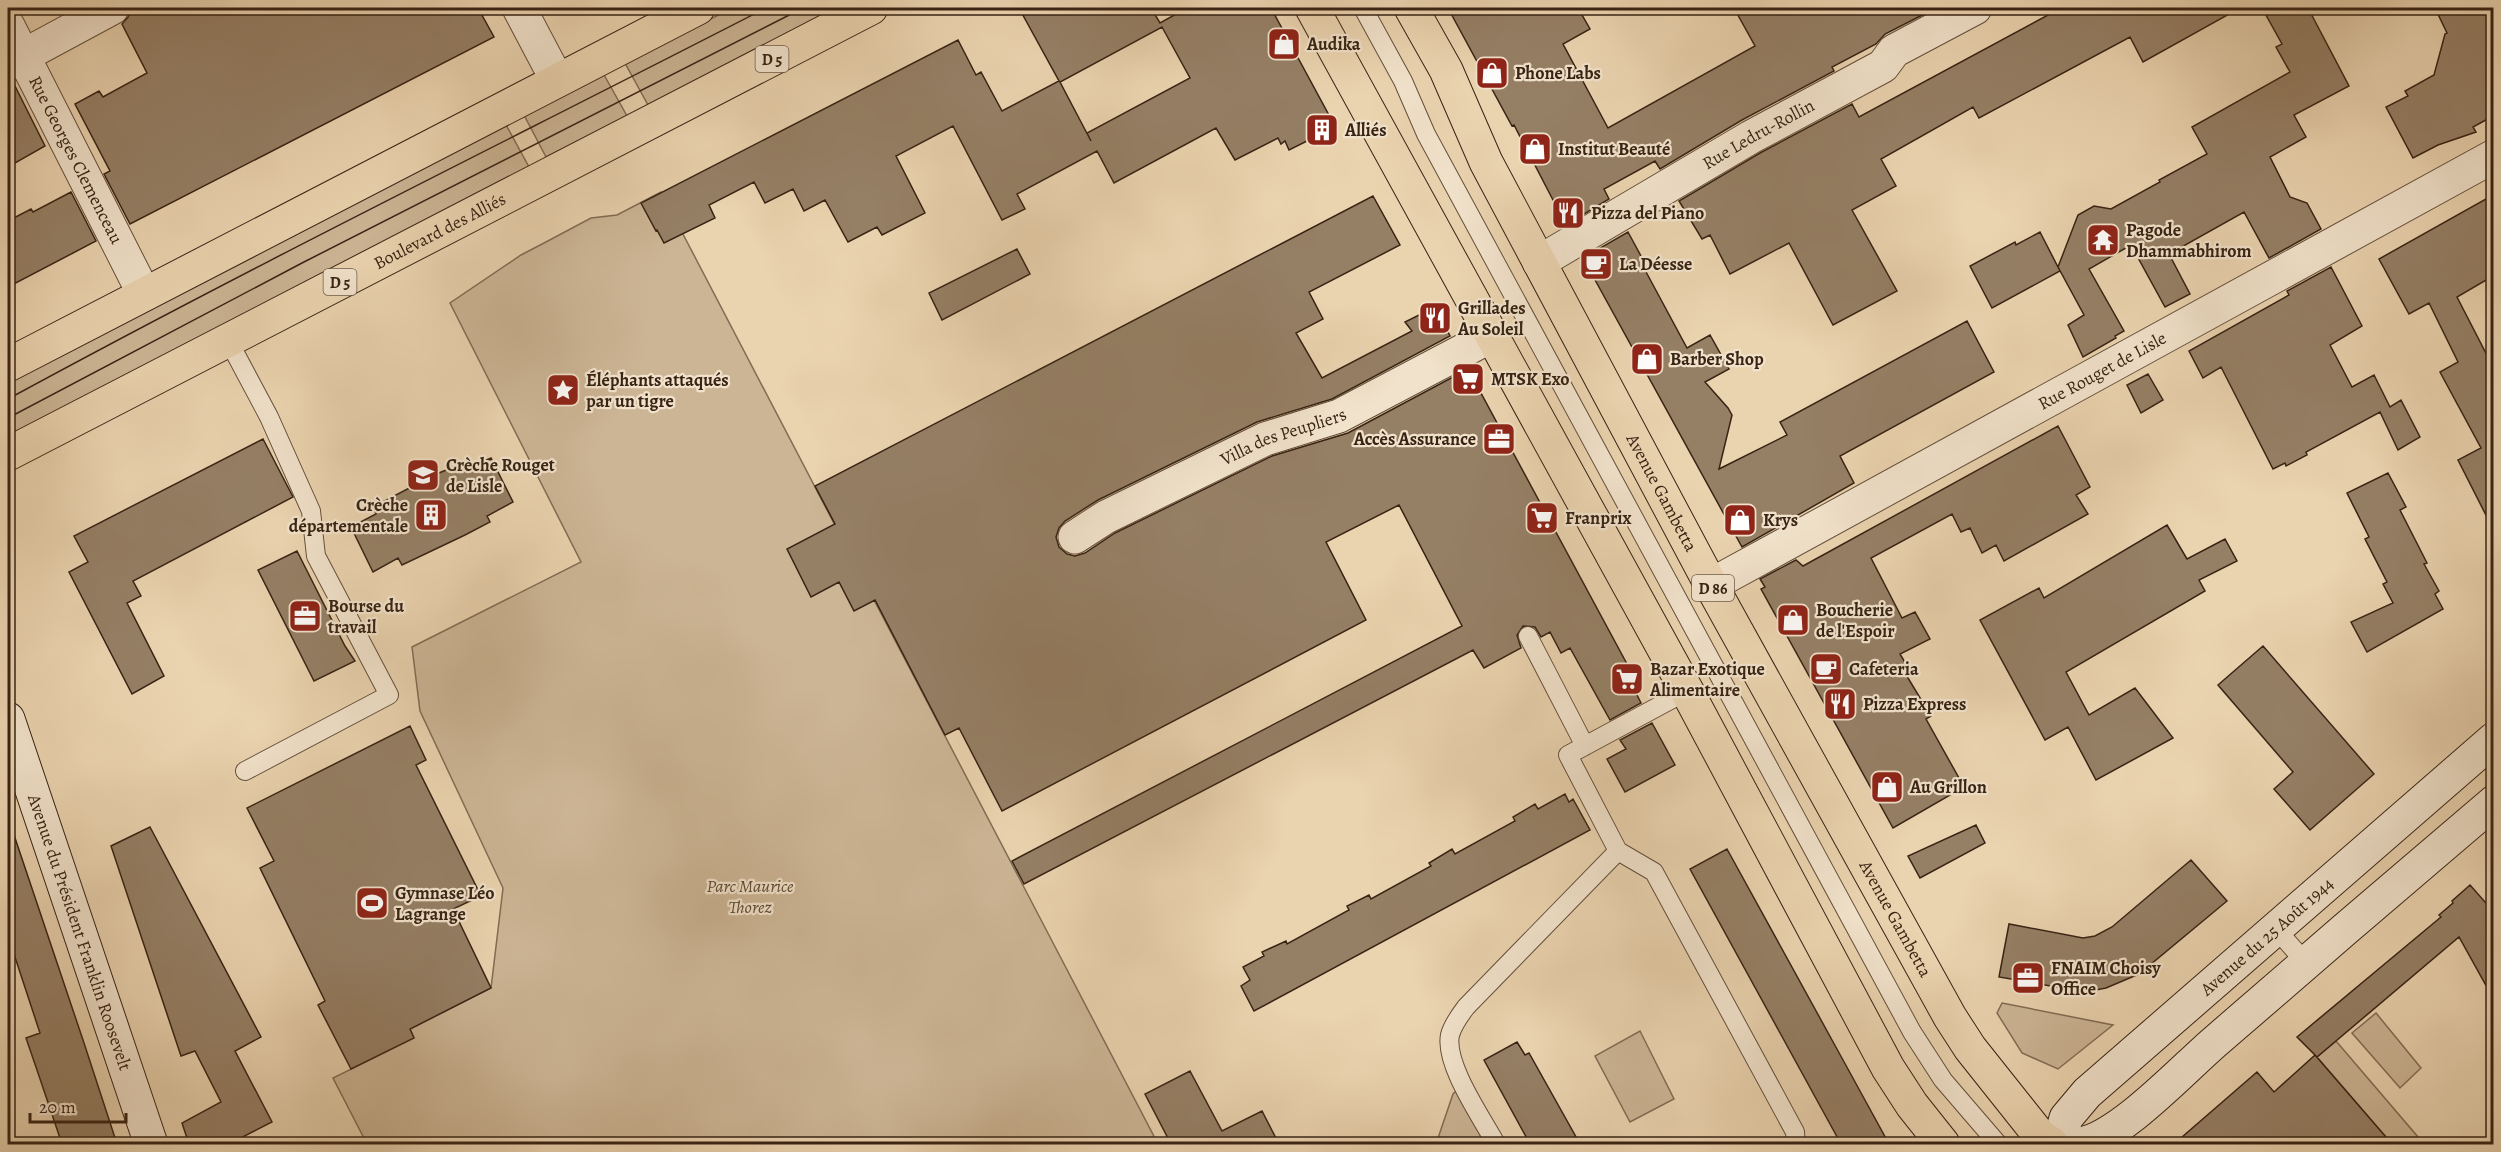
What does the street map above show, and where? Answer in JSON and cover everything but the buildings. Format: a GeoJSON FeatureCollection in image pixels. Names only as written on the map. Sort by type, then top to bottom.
{"type":"FeatureCollection","features":[{"type":"Feature","properties":{"kind":"main road"},"geometry":{"type":"LineString","coordinates":[[8,364],[698,8]]}},
{"type":"Feature","properties":{"kind":"main road","name":"Boulevard des Alliés"},"geometry":{"type":"LineString","coordinates":[[8,454],[871,8]]}},
{"type":"Feature","properties":{"kind":"main road"},"geometry":{"type":"LineString","coordinates":[[1312,8],[1687,691],[1888,1068],[1912,1105],[1943,1144]]}},
{"type":"Feature","properties":{"kind":"main road","name":"Avenue Gambetta"},"geometry":{"type":"LineString","coordinates":[[1411,8],[1446,70],[1486,162],[1711,585],[1959,1033],[2040,1136],[2052,1144]]}},
{"type":"Feature","properties":{"kind":"street"},"geometry":{"type":"LineString","coordinates":[[15,60],[112,8]]}},
{"type":"Feature","properties":{"kind":"street"},"geometry":{"type":"LineString","coordinates":[[519,8],[556,80]]}},
{"type":"Feature","properties":{"kind":"street","name":"Rue Ledru-Rollin"},"geometry":{"type":"LineString","coordinates":[[1539,262],[1751,137],[1883,66],[1894,51],[1975,8]]}},
{"type":"Feature","properties":{"kind":"street","name":"Rue Georges Clemenceau"},"geometry":{"type":"LineString","coordinates":[[8,26],[15,60],[144,294]]}},
{"type":"Feature","properties":{"kind":"street","name":"Rue Rouget de Lisle"},"geometry":{"type":"LineString","coordinates":[[1711,585],[2493,156]]}},
{"type":"Feature","properties":{"kind":"street","name":"Villa des Peupliers"},"geometry":{"type":"LineString","coordinates":[[1075,537],[1106,517],[1266,439],[1339,416],[1491,336]]}},
{"type":"Feature","properties":{"kind":"street","name":"Avenue du Président Franklin Roosevelt"},"geometry":{"type":"LineString","coordinates":[[8,719],[152,1144]]}},
{"type":"Feature","properties":{"kind":"street","name":"Avenue du 25 Août 1944"},"geometry":{"type":"LineString","coordinates":[[2059,1144],[2066,1118],[2087,1093],[2493,739]]}},
{"type":"Feature","properties":{"kind":"street"},"geometry":{"type":"LineString","coordinates":[[2081,1144],[2094,1142],[2125,1123],[2493,802]]}},
{"type":"Feature","properties":{"kind":"lane","name":"Avenue Gambetta"},"geometry":{"type":"LineString","coordinates":[[1363,8],[1398,72],[1437,155],[1912,1032],[1942,1080],[1998,1144]]}},
{"type":"Feature","properties":{"kind":"lane"},"geometry":{"type":"LineString","coordinates":[[228,340],[268,417],[311,511],[316,556],[389,695],[245,771]]}},
{"type":"Feature","properties":{"kind":"lane"},"geometry":{"type":"LineString","coordinates":[[1528,636],[1585,746]]}},
{"type":"Feature","properties":{"kind":"lane"},"geometry":{"type":"LineString","coordinates":[[1687,691],[1568,755],[1618,851],[1654,872],[1795,1132],[1796,1144]]}},
{"type":"Feature","properties":{"kind":"lane"},"geometry":{"type":"LineString","coordinates":[[1496,1144],[1452,1062],[1451,1033],[1466,1007],[1618,851]]}},
{"type":"Feature","properties":{"kind":"lane"},"geometry":{"type":"LineString","coordinates":[[2276,929],[2306,963]]}},
{"type":"Feature","properties":{"kind":"green space"},"geometry":{"type":"Polygon","coordinates":[[[732,8],[837,8],[648,105],[625,63],[732,8]]]}},
{"type":"Feature","properties":{"kind":"green space"},"geometry":{"type":"Polygon","coordinates":[[[603,73],[627,116],[546,157],[524,115],[603,73]]]}},
{"type":"Feature","properties":{"kind":"green space"},"geometry":{"type":"Polygon","coordinates":[[[505,123],[529,167],[8,436],[8,380],[505,123]]]}},
{"type":"Feature","properties":{"kind":"green space","name":"Parc Maurice Thorez"},"geometry":{"type":"Polygon","coordinates":[[[661,192],[1158,1144],[367,1144],[333,1078],[414,1038],[410,1029],[491,988],[503,888],[420,711],[412,647],[581,562],[450,303],[521,255],[591,218],[617,215],[661,192]]]}},
{"type":"Feature","properties":{"kind":"green space"},"geometry":{"type":"Polygon","coordinates":[[[2002,1003],[2113,1025],[2058,1069],[2022,1053],[1997,1013],[2002,1003]]]}},
{"type":"Feature","properties":{"kind":"green space"},"geometry":{"type":"Polygon","coordinates":[[[2376,1013],[2421,1068],[2400,1088],[2352,1033],[2376,1013]]]}},
{"type":"Feature","properties":{"kind":"green space"},"geometry":{"type":"Polygon","coordinates":[[[1640,1031],[1674,1099],[1630,1122],[1595,1056],[1640,1031]]]}},
{"type":"Feature","properties":{"kind":"green space"},"geometry":{"type":"Polygon","coordinates":[[[2336,1041],[2418,1137],[2415,1144],[2392,1144],[2317,1057],[2336,1041]]]}},
{"type":"Feature","properties":{"kind":"green space"},"geometry":{"type":"Polygon","coordinates":[[[1456,1091],[1485,1144],[1436,1144],[1456,1091]]]}},
{"type":"Feature","properties":{"kind":"tram line"},"geometry":{"type":"LineString","coordinates":[[8,399],[291,250],[766,8]]}},
{"type":"Feature","properties":{"kind":"tram line"},"geometry":{"type":"LineString","coordinates":[[8,418],[302,263],[803,8]]}},
{"type":"Feature","properties":{"kind":"place","name":"Audika"},"geometry":{"type":"Point","coordinates":[1284,44]}},
{"type":"Feature","properties":{"kind":"place","name":"Phone Labs"},"geometry":{"type":"Point","coordinates":[1492,73]}},
{"type":"Feature","properties":{"kind":"place","name":"Alliés"},"geometry":{"type":"Point","coordinates":[1322,130]}},
{"type":"Feature","properties":{"kind":"place","name":"Institut Beauté"},"geometry":{"type":"Point","coordinates":[1535,149]}},
{"type":"Feature","properties":{"kind":"place","name":"Pizza del Piano"},"geometry":{"type":"Point","coordinates":[1568,213]}},
{"type":"Feature","properties":{"kind":"place","name":"Pagode Dhammabhirom"},"geometry":{"type":"Point","coordinates":[2103,240]}},
{"type":"Feature","properties":{"kind":"place","name":"La Déesse"},"geometry":{"type":"Point","coordinates":[1596,264]}},
{"type":"Feature","properties":{"kind":"place","name":"Grillades Au Soleil"},"geometry":{"type":"Point","coordinates":[1435,318]}},
{"type":"Feature","properties":{"kind":"place","name":"Barber Shop"},"geometry":{"type":"Point","coordinates":[1647,359]}},
{"type":"Feature","properties":{"kind":"place","name":"MTSK Exo"},"geometry":{"type":"Point","coordinates":[1468,379]}},
{"type":"Feature","properties":{"kind":"place","name":"Éléphants attaqués par un tigre"},"geometry":{"type":"Point","coordinates":[563,390]}},
{"type":"Feature","properties":{"kind":"place","name":"Accès Assurance"},"geometry":{"type":"Point","coordinates":[1499,439]}},
{"type":"Feature","properties":{"kind":"place","name":"Crèche Rouget de Lisle"},"geometry":{"type":"Point","coordinates":[423,475]}},
{"type":"Feature","properties":{"kind":"place","name":"Crèche départementale"},"geometry":{"type":"Point","coordinates":[431,515]}},
{"type":"Feature","properties":{"kind":"place","name":"Franprix"},"geometry":{"type":"Point","coordinates":[1542,518]}},
{"type":"Feature","properties":{"kind":"place","name":"Krys"},"geometry":{"type":"Point","coordinates":[1740,520]}},
{"type":"Feature","properties":{"kind":"place","name":"Bourse du travail"},"geometry":{"type":"Point","coordinates":[305,616]}},
{"type":"Feature","properties":{"kind":"place","name":"Boucherie de l'Espoir"},"geometry":{"type":"Point","coordinates":[1793,620]}},
{"type":"Feature","properties":{"kind":"place","name":"Cafeteria"},"geometry":{"type":"Point","coordinates":[1826,669]}},
{"type":"Feature","properties":{"kind":"place","name":"Bazar Exotique Alimentaire"},"geometry":{"type":"Point","coordinates":[1627,679]}},
{"type":"Feature","properties":{"kind":"place","name":"Pizza Express"},"geometry":{"type":"Point","coordinates":[1840,704]}},
{"type":"Feature","properties":{"kind":"place","name":"Au Grillon"},"geometry":{"type":"Point","coordinates":[1887,787]}},
{"type":"Feature","properties":{"kind":"place","name":"Gymnase Léo Lagrange"},"geometry":{"type":"Point","coordinates":[372,903]}},
{"type":"Feature","properties":{"kind":"place","name":"FNAIM Choisy Office"},"geometry":{"type":"Point","coordinates":[2028,978]}}]}
